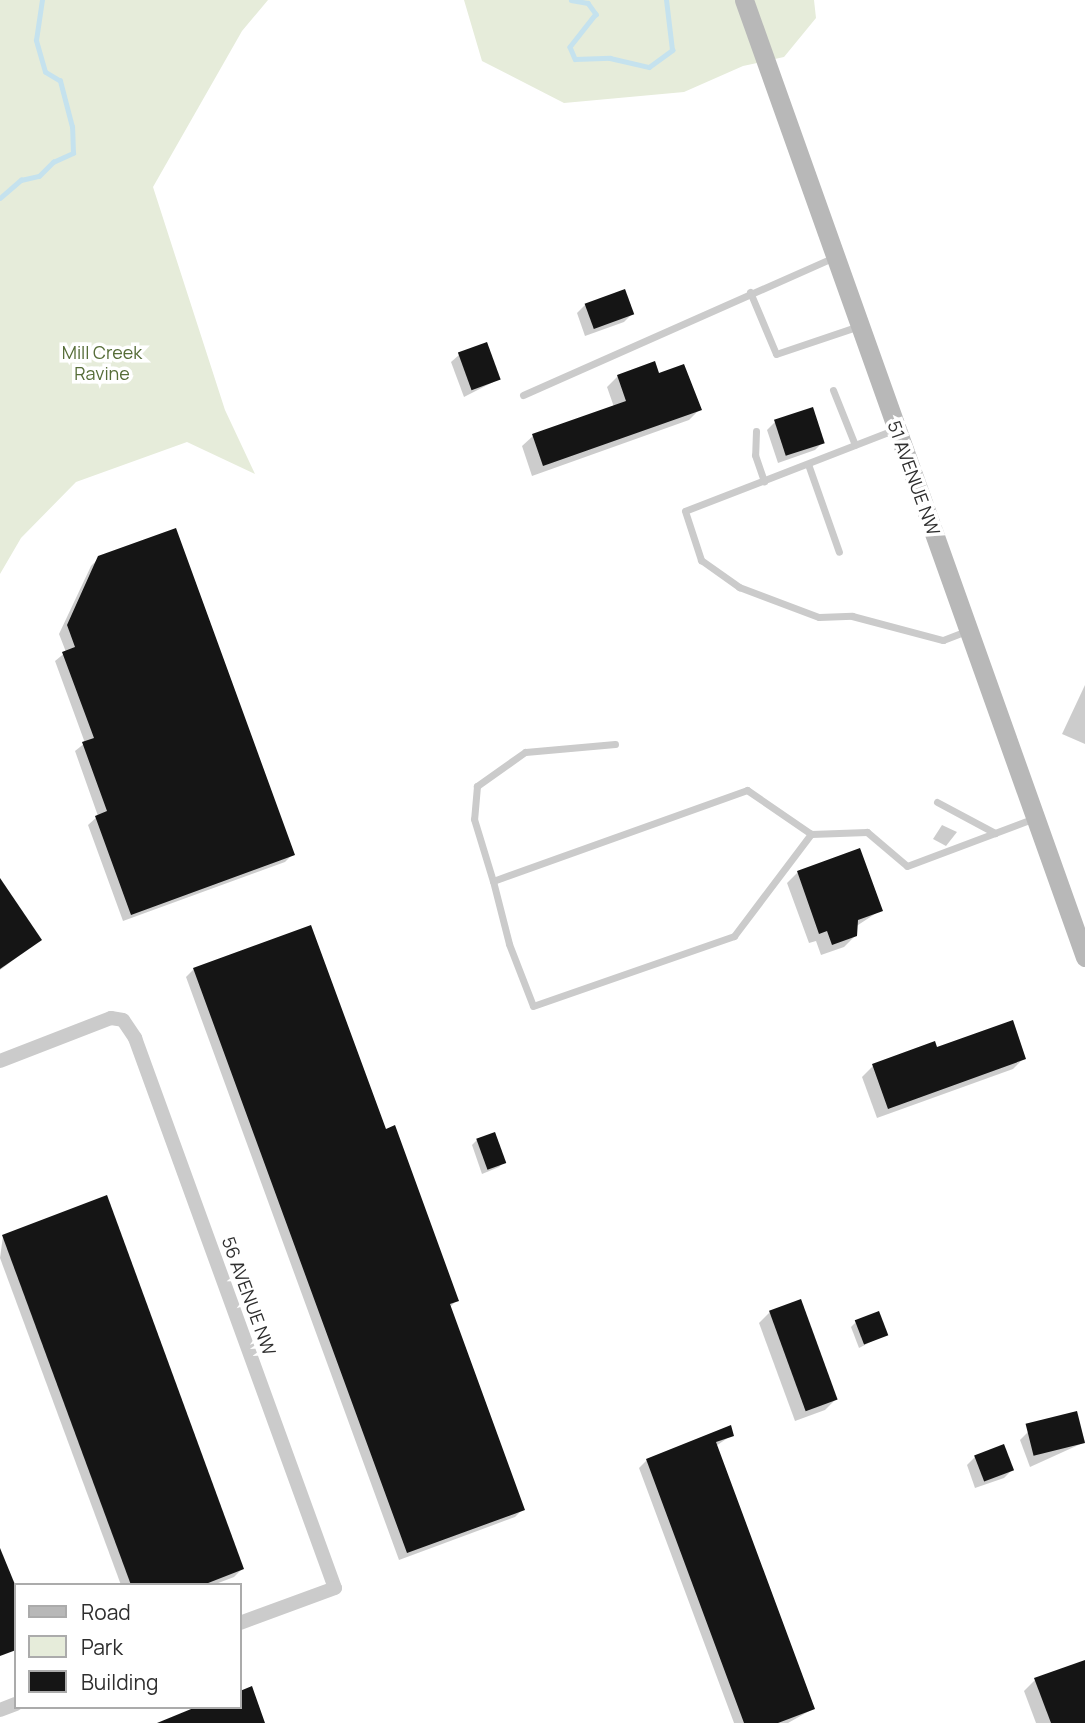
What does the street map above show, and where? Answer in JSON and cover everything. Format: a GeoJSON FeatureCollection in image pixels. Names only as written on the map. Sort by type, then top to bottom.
{"type":"FeatureCollection","features":[{"type":"Feature","properties":{"kind":"street","name":"51 AVENUE NW"},"geometry":{"type":"LineString","coordinates":[[744,0],[1085,957]]}},
{"type":"Feature","properties":{"kind":"street","name":"56 AVENUE NW"},"geometry":{"type":"LineString","coordinates":[[0,1061],[98,1020],[123,1020],[135,1038],[335,1588],[242,1622]]}},
{"type":"Feature","properties":{"kind":"lane"},"geometry":{"type":"LineString","coordinates":[[523,395],[750,292],[835,257]]}},
{"type":"Feature","properties":{"kind":"lane"},"geometry":{"type":"LineString","coordinates":[[750,292],[776,354],[860,326]]}},
{"type":"Feature","properties":{"kind":"lane"},"geometry":{"type":"LineString","coordinates":[[833,390],[855,445]]}},
{"type":"Feature","properties":{"kind":"lane"},"geometry":{"type":"LineString","coordinates":[[897,429],[685,511],[701,560],[739,587],[819,617],[852,616],[943,640],[968,631]]}},
{"type":"Feature","properties":{"kind":"lane"},"geometry":{"type":"LineString","coordinates":[[756,431],[755,455],[764,481]]}},
{"type":"Feature","properties":{"kind":"lane"},"geometry":{"type":"LineString","coordinates":[[808,464],[839,552]]}},
{"type":"Feature","properties":{"kind":"lane"},"geometry":{"type":"LineString","coordinates":[[615,744],[525,752],[477,786],[474,819],[509,944],[533,1006],[734,936],[811,834]]}},
{"type":"Feature","properties":{"kind":"lane"},"geometry":{"type":"LineString","coordinates":[[493,881],[747,790],[811,834],[867,832],[907,866],[1036,818]]}},
{"type":"Feature","properties":{"kind":"lane"},"geometry":{"type":"LineString","coordinates":[[937,802],[995,833]]}},
{"type":"Feature","properties":{"kind":"green space","name":"Mill Creek Ravine"},"geometry":{"type":"Polygon","coordinates":[[[0,0],[268,0],[242,31],[153,187],[225,410],[255,474],[187,442],[76,482],[21,538],[0,574],[0,0]]]}},
{"type":"Feature","properties":{"kind":"green space"},"geometry":{"type":"Polygon","coordinates":[[[464,0],[814,0],[816,18],[784,57],[743,66],[684,92],[564,103],[482,61],[464,0]]]}},
{"type":"Feature","properties":{"kind":"building"},"geometry":{"type":"Polygon","coordinates":[[[625,289],[634,314],[594,329],[585,304],[625,289]]]}},
{"type":"Feature","properties":{"kind":"building"},"geometry":{"type":"Polygon","coordinates":[[[487,342],[501,380],[472,390],[458,353],[487,342]]]}},
{"type":"Feature","properties":{"kind":"building"},"geometry":{"type":"Polygon","coordinates":[[[655,361],[659,373],[684,364],[702,410],[543,466],[532,434],[626,401],[617,375],[655,361]]]}},
{"type":"Feature","properties":{"kind":"building"},"geometry":{"type":"Polygon","coordinates":[[[813,407],[825,443],[786,456],[774,420],[813,407]]]}},
{"type":"Feature","properties":{"kind":"building"},"geometry":{"type":"Polygon","coordinates":[[[176,528],[295,855],[131,915],[95,816],[107,811],[82,742],[94,738],[62,652],[75,647],[67,625],[98,556],[176,528]]]}},
{"type":"Feature","properties":{"kind":"building"},"geometry":{"type":"Polygon","coordinates":[[[860,848],[883,911],[858,920],[857,936],[832,945],[827,931],[819,934],[797,871],[860,848]]]}},
{"type":"Feature","properties":{"kind":"building"},"geometry":{"type":"Polygon","coordinates":[[[0,878],[42,940],[0,969],[0,878]]]}},
{"type":"Feature","properties":{"kind":"building"},"geometry":{"type":"Polygon","coordinates":[[[311,925],[386,1129],[395,1125],[459,1301],[450,1304],[525,1510],[407,1553],[193,968],[311,925]]]}},
{"type":"Feature","properties":{"kind":"building"},"geometry":{"type":"Polygon","coordinates":[[[1013,1020],[1026,1059],[888,1109],[872,1064],[935,1041],[937,1047],[1013,1020]]]}},
{"type":"Feature","properties":{"kind":"building"},"geometry":{"type":"Polygon","coordinates":[[[495,1132],[506,1163],[487,1170],[476,1139],[495,1132]]]}},
{"type":"Feature","properties":{"kind":"building"},"geometry":{"type":"Polygon","coordinates":[[[107,1195],[244,1569],[208,1583],[130,1583],[2,1235],[107,1195]]]}},
{"type":"Feature","properties":{"kind":"building"},"geometry":{"type":"Polygon","coordinates":[[[801,1299],[838,1400],[806,1411],[769,1311],[801,1299]]]}},
{"type":"Feature","properties":{"kind":"building"},"geometry":{"type":"Polygon","coordinates":[[[879,1311],[888,1335],[864,1345],[855,1320],[879,1311]]]}},
{"type":"Feature","properties":{"kind":"building"},"geometry":{"type":"Polygon","coordinates":[[[1077,1411],[1085,1443],[1034,1456],[1026,1424],[1077,1411]]]}},
{"type":"Feature","properties":{"kind":"building"},"geometry":{"type":"Polygon","coordinates":[[[731,1425],[734,1436],[716,1442],[815,1709],[778,1723],[744,1723],[646,1459],[731,1425]]]}},
{"type":"Feature","properties":{"kind":"building"},"geometry":{"type":"Polygon","coordinates":[[[1004,1444],[1014,1470],[984,1482],[974,1455],[1004,1444]]]}},
{"type":"Feature","properties":{"kind":"building"},"geometry":{"type":"Polygon","coordinates":[[[0,1548],[14,1583],[14,1651],[0,1656],[0,1548]]]}},
{"type":"Feature","properties":{"kind":"building"},"geometry":{"type":"Polygon","coordinates":[[[1085,1660],[1085,1723],[1051,1723],[1034,1678],[1085,1660]]]}},
{"type":"Feature","properties":{"kind":"building"},"geometry":{"type":"Polygon","coordinates":[[[252,1686],[265,1723],[157,1723],[191,1709],[242,1709],[242,1690],[252,1686]]]}},
{"type":"Feature","properties":{"kind":"waterway"},"geometry":{"type":"LineString","coordinates":[[0,198],[21,180],[39,176],[53,162],[73,153],[72,127],[60,81],[45,72],[36,40],[42,0]]}},
{"type":"Feature","properties":{"kind":"waterway"},"geometry":{"type":"LineString","coordinates":[[571,0],[588,3],[596,14],[570,47],[575,59],[610,58],[649,67],[672,50],[666,0]]}}]}
